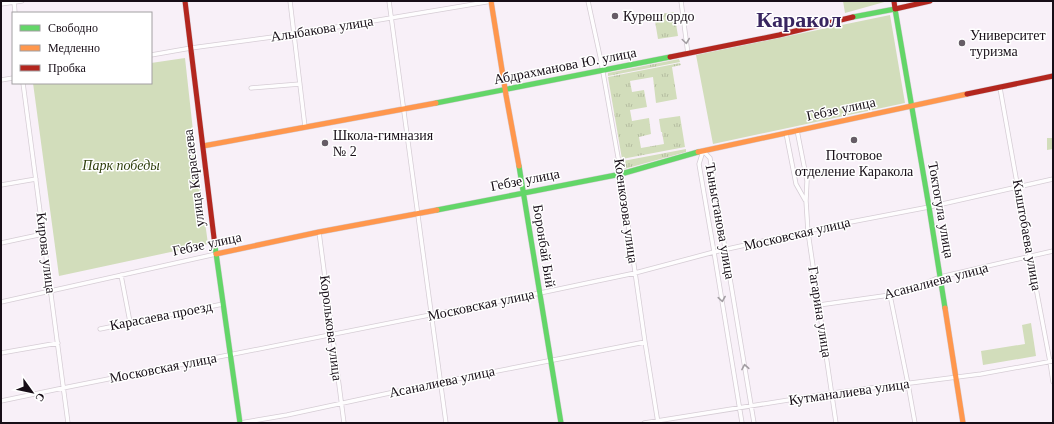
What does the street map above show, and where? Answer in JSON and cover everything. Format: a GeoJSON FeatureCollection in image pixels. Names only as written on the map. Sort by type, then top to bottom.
{"type":"FeatureCollection","features":[{"type":"Feature","properties":{"kind":"main road","name":"улица Карасаева"},"geometry":{"type":"LineString","coordinates":[[185,1],[216,254],[240,423]]}},
{"type":"Feature","properties":{"kind":"main road","name":"Боронбай Бий"},"geometry":{"type":"LineString","coordinates":[[492,1],[505,90],[524,193],[560,423]]}},
{"type":"Feature","properties":{"kind":"main road","name":"Токтогула улица"},"geometry":{"type":"LineString","coordinates":[[894,1],[929,207],[963,423]]}},
{"type":"Feature","properties":{"kind":"main road","name":"Абдрахманова Ю. улица"},"geometry":{"type":"LineString","coordinates":[[203,146],[505,90],[688,54],[930,1]]}},
{"type":"Feature","properties":{"kind":"main road","name":"Гебзе улица"},"geometry":{"type":"LineString","coordinates":[[216,254],[319,232],[621,174],[703,151],[1053,76]]}},
{"type":"Feature","properties":{"kind":"street"},"geometry":{"type":"LineString","coordinates":[[1,4],[22,1]]}},
{"type":"Feature","properties":{"kind":"street"},"geometry":{"type":"LineString","coordinates":[[290,1],[305,127]]}},
{"type":"Feature","properties":{"kind":"street"},"geometry":{"type":"LineString","coordinates":[[389,1],[446,423]]}},
{"type":"Feature","properties":{"kind":"street","name":"Алыбакова улица"},"geometry":{"type":"LineString","coordinates":[[152,55],[294,34],[492,1]]}},
{"type":"Feature","properties":{"kind":"street","name":"Коенкозова улица"},"geometry":{"type":"LineString","coordinates":[[588,1],[621,174],[658,422]]}},
{"type":"Feature","properties":{"kind":"street"},"geometry":{"type":"LineString","coordinates":[[681,1],[688,54]]}},
{"type":"Feature","properties":{"kind":"street"},"geometry":{"type":"LineString","coordinates":[[14,2],[15,12]]}},
{"type":"Feature","properties":{"kind":"street"},"geometry":{"type":"LineString","coordinates":[[1,80],[12,78]]}},
{"type":"Feature","properties":{"kind":"street","name":"Кирова улица"},"geometry":{"type":"LineString","coordinates":[[23,84],[68,423]]}},
{"type":"Feature","properties":{"kind":"street"},"geometry":{"type":"LineString","coordinates":[[251,88],[300,84]]}},
{"type":"Feature","properties":{"kind":"street","name":"Кыштобаева улица"},"geometry":{"type":"LineString","coordinates":[[1000,88],[1030,256],[1052,361],[1053,382]]}},
{"type":"Feature","properties":{"kind":"street","name":"Гагарина улица"},"geometry":{"type":"LineString","coordinates":[[797,130],[807,181],[806,201],[808,232],[836,423]]}},
{"type":"Feature","properties":{"kind":"street","name":"Гагарина улица"},"geometry":{"type":"LineString","coordinates":[[786,133],[796,184],[806,201]]}},
{"type":"Feature","properties":{"kind":"street","name":"Тыныстанова улица"},"geometry":{"type":"LineString","coordinates":[[742,423],[699,164],[703,151],[710,158],[754,423]]}},
{"type":"Feature","properties":{"kind":"street","name":"Московская улица"},"geometry":{"type":"LineString","coordinates":[[1,401],[635,273],[714,252],[929,207],[1053,178]]}},
{"type":"Feature","properties":{"kind":"street"},"geometry":{"type":"LineString","coordinates":[[1,185],[36,179]]}},
{"type":"Feature","properties":{"kind":"street","name":"Королькова улица"},"geometry":{"type":"LineString","coordinates":[[319,232],[344,423]]}},
{"type":"Feature","properties":{"kind":"street"},"geometry":{"type":"LineString","coordinates":[[1,243],[43,234]]}},
{"type":"Feature","properties":{"kind":"street","name":"Асаналиева улица"},"geometry":{"type":"LineString","coordinates":[[819,305],[890,295],[916,287],[940,277],[1053,251]]}},
{"type":"Feature","properties":{"kind":"street","name":"Гебзе улица"},"geometry":{"type":"LineString","coordinates":[[1,302],[216,254]]}},
{"type":"Feature","properties":{"kind":"street"},"geometry":{"type":"LineString","coordinates":[[121,275],[130,322]]}},
{"type":"Feature","properties":{"kind":"street"},"geometry":{"type":"LineString","coordinates":[[890,295],[915,423]]}},
{"type":"Feature","properties":{"kind":"street","name":"Карасаева проезд"},"geometry":{"type":"LineString","coordinates":[[100,329],[223,304]]}},
{"type":"Feature","properties":{"kind":"street","name":"Асаналиева улица"},"geometry":{"type":"LineString","coordinates":[[240,423],[287,415],[441,382],[645,342]]}},
{"type":"Feature","properties":{"kind":"street"},"geometry":{"type":"LineString","coordinates":[[1,353],[58,343]]}},
{"type":"Feature","properties":{"kind":"street","name":"Кутманалиева улица"},"geometry":{"type":"LineString","coordinates":[[644,423],[658,422],[832,393],[908,384],[1052,361]]}},
{"type":"Feature","properties":{"kind":"green space"},"geometry":{"type":"Polygon","coordinates":[[[843,1],[888,1],[845,13],[843,1]]]}},
{"type":"Feature","properties":{"kind":"green space"},"geometry":{"type":"Polygon","coordinates":[[[674,12],[678,36],[658,39],[654,15],[674,12]]]}},
{"type":"Feature","properties":{"kind":"green space"},"geometry":{"type":"Polygon","coordinates":[[[890,15],[905,103],[713,144],[696,55],[890,15]]]}},
{"type":"Feature","properties":{"kind":"green space","name":"Парк победы"},"geometry":{"type":"Polygon","coordinates":[[[185,58],[195,149],[208,244],[59,276],[33,84],[152,84],[152,63],[185,58]]]}},
{"type":"Feature","properties":{"kind":"green space"},"geometry":{"type":"Polygon","coordinates":[[[679,59],[680,62],[608,76],[608,73],[679,59]]]}},
{"type":"Feature","properties":{"kind":"green space"},"geometry":{"type":"Polygon","coordinates":[[[680,63],[681,65],[672,67],[677,99],[656,103],[653,77],[630,81],[632,92],[644,90],[647,107],[630,110],[632,121],[649,118],[651,134],[639,137],[641,148],[664,144],[659,119],[680,116],[685,147],[622,159],[608,77],[680,63]]]}},
{"type":"Feature","properties":{"kind":"green space"},"geometry":{"type":"Polygon","coordinates":[[[1047,138],[1053,138],[1053,149],[1047,150],[1047,138]]]}},
{"type":"Feature","properties":{"kind":"green space"},"geometry":{"type":"Polygon","coordinates":[[[686,149],[686,152],[624,169],[623,161],[686,149]]]}},
{"type":"Feature","properties":{"kind":"green space"},"geometry":{"type":"Polygon","coordinates":[[[1031,323],[1036,356],[983,365],[981,351],[1025,344],[1022,325],[1031,323]]]}},
{"type":"Feature","properties":{"kind":"traffic: fast"},"geometry":{"type":"LineString","coordinates":[[853,17],[895,9],[945,308]]}},
{"type":"Feature","properties":{"kind":"traffic: fast"},"geometry":{"type":"LineString","coordinates":[[436,103],[670,57]]}},
{"type":"Feature","properties":{"kind":"traffic: fast"},"geometry":{"type":"LineString","coordinates":[[437,210],[621,174],[698,152]]}},
{"type":"Feature","properties":{"kind":"traffic: fast"},"geometry":{"type":"LineString","coordinates":[[519,166],[561,423]]}},
{"type":"Feature","properties":{"kind":"traffic: fast"},"geometry":{"type":"LineString","coordinates":[[215,246],[240,423]]}},
{"type":"Feature","properties":{"kind":"traffic: slow"},"geometry":{"type":"LineString","coordinates":[[491,1],[519,166]]}},
{"type":"Feature","properties":{"kind":"traffic: slow"},"geometry":{"type":"LineString","coordinates":[[698,152],[967,94]]}},
{"type":"Feature","properties":{"kind":"traffic: slow"},"geometry":{"type":"LineString","coordinates":[[203,146],[436,103]]}},
{"type":"Feature","properties":{"kind":"traffic: slow"},"geometry":{"type":"LineString","coordinates":[[216,254],[319,232],[437,210]]}},
{"type":"Feature","properties":{"kind":"traffic: slow"},"geometry":{"type":"LineString","coordinates":[[945,308],[963,423]]}},
{"type":"Feature","properties":{"kind":"traffic: jam"},"geometry":{"type":"LineString","coordinates":[[185,1],[215,246]]}},
{"type":"Feature","properties":{"kind":"traffic: jam"},"geometry":{"type":"LineString","coordinates":[[894,1],[895,9],[930,1]]}},
{"type":"Feature","properties":{"kind":"traffic: jam"},"geometry":{"type":"LineString","coordinates":[[670,57],[779,35],[853,17]]}},
{"type":"Feature","properties":{"kind":"traffic: jam"},"geometry":{"type":"LineString","coordinates":[[967,94],[1053,76]]}},
{"type":"Feature","properties":{"kind":"place","name":"Курөш ордо"},"geometry":{"type":"Point","coordinates":[615,16]}},
{"type":"Feature","properties":{"kind":"place","name":"Университет туризма"},"geometry":{"type":"Point","coordinates":[962,43]}},
{"type":"Feature","properties":{"kind":"place","name":"Почтовое отделение Каракола"},"geometry":{"type":"Point","coordinates":[854,140]}},
{"type":"Feature","properties":{"kind":"place","name":"Школа-гимназия № 2"},"geometry":{"type":"Point","coordinates":[325,143]}},
{"type":"Feature","properties":{"kind":"district","name":"Каракол"},"geometry":{"type":"Point","coordinates":[799,19]}}]}
